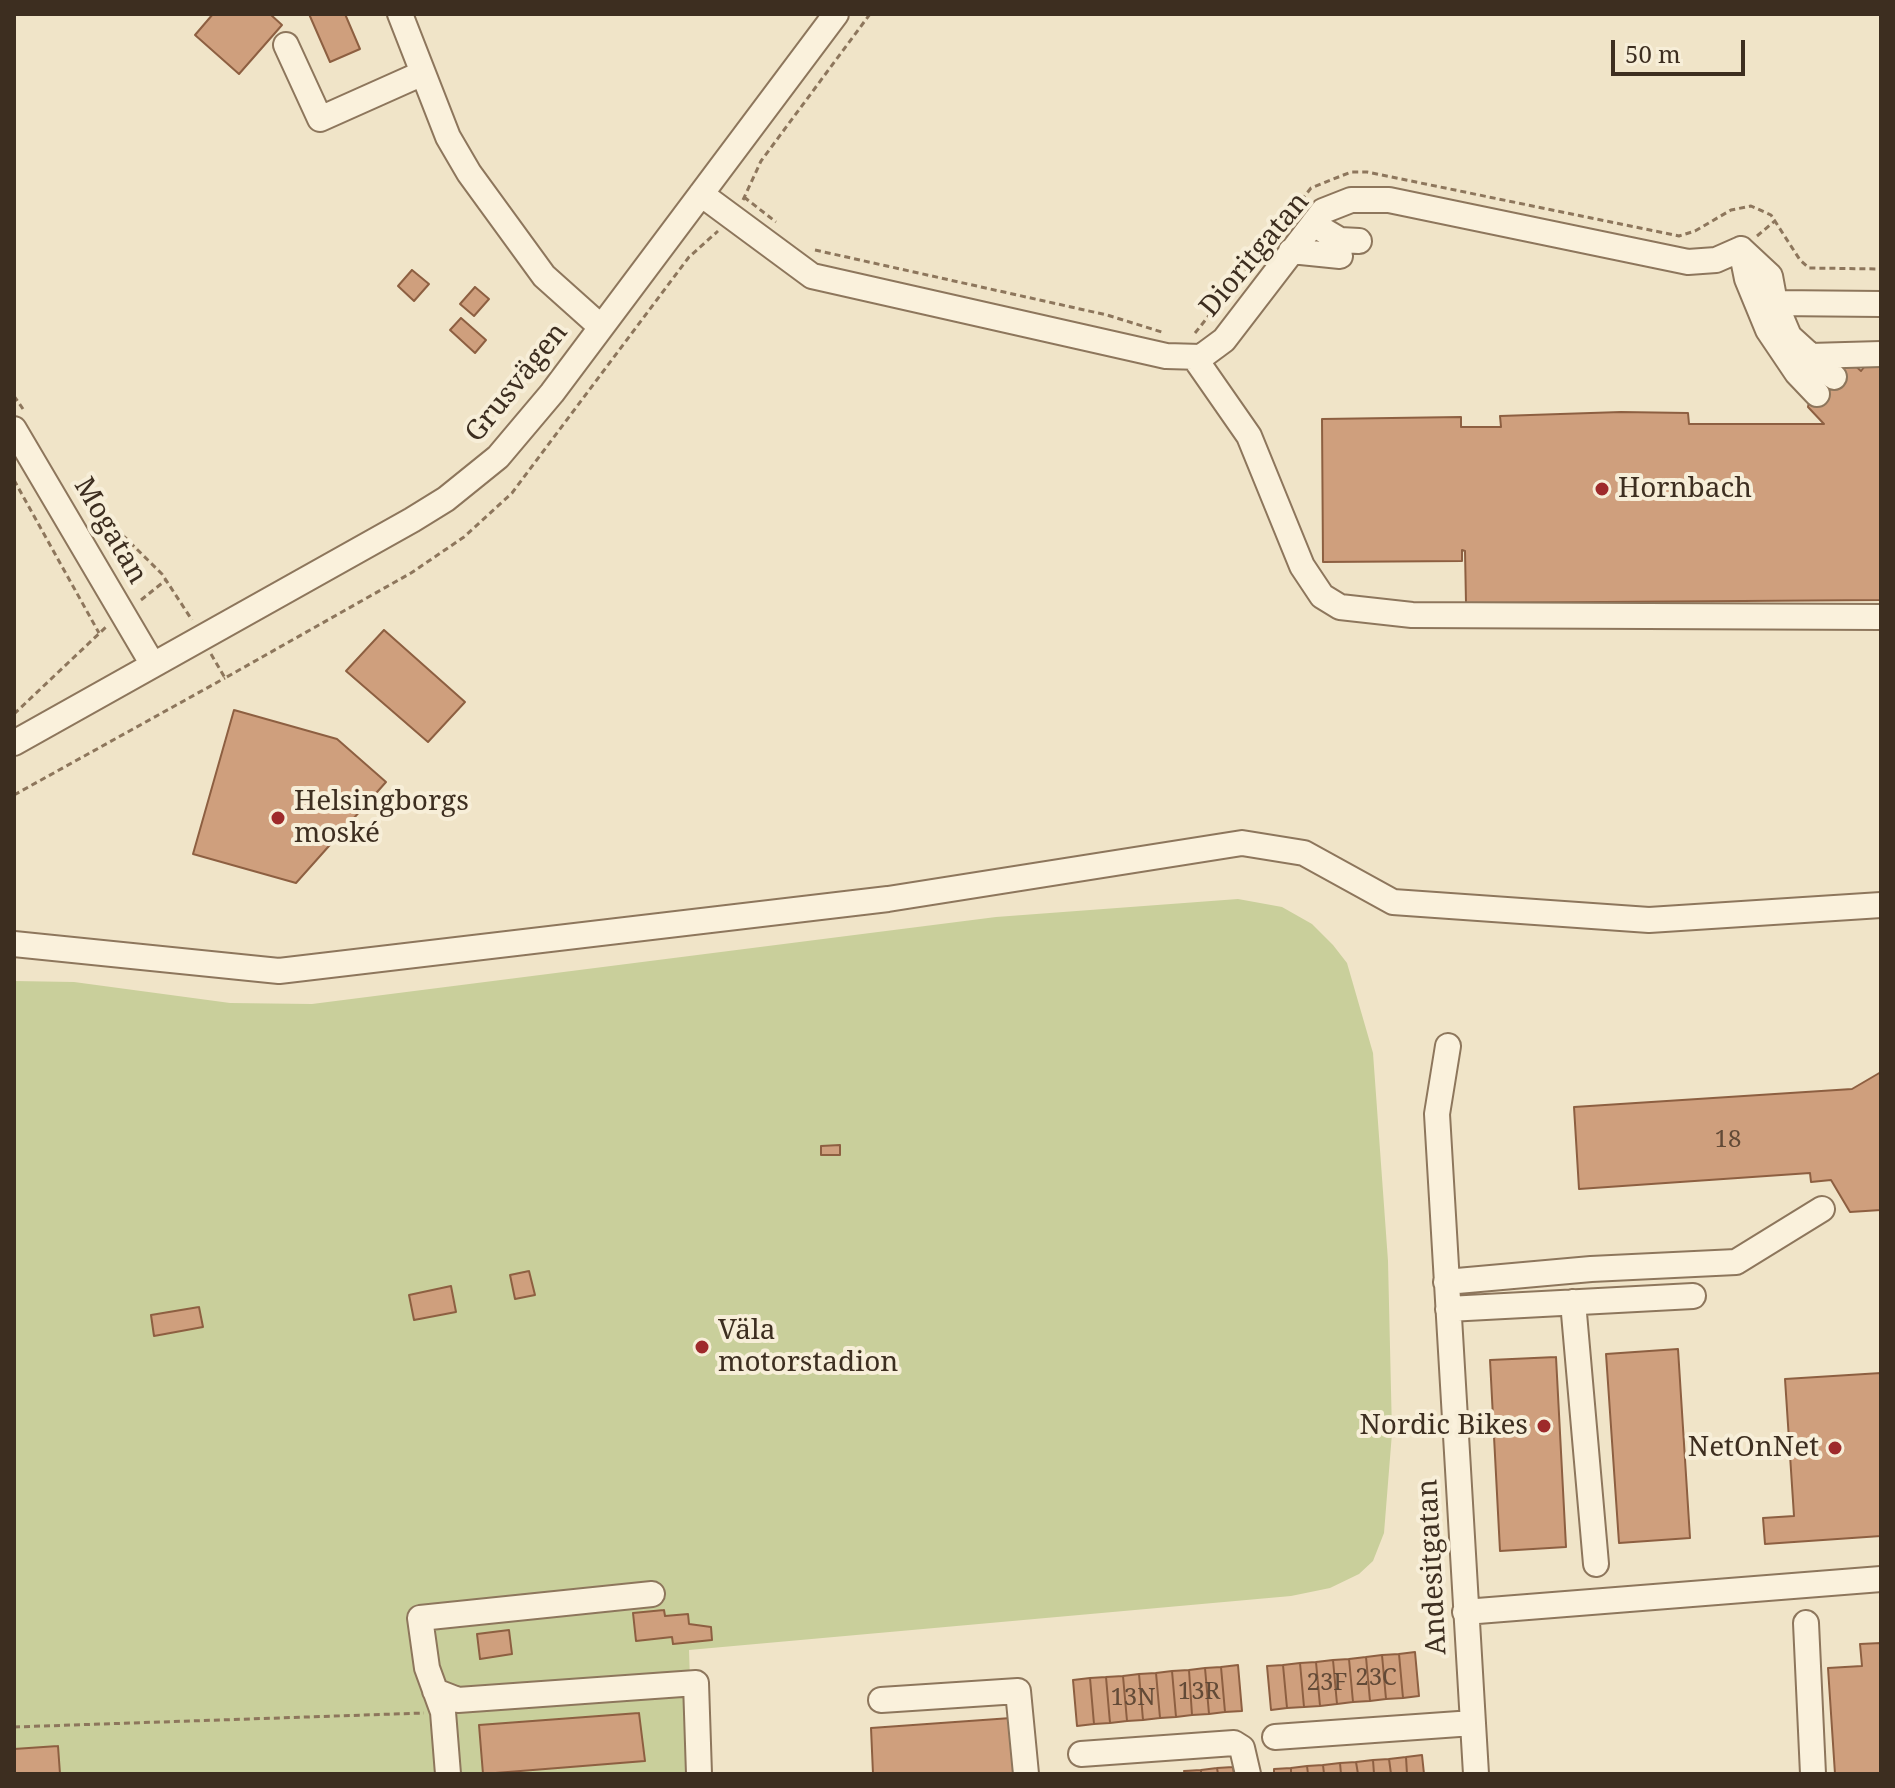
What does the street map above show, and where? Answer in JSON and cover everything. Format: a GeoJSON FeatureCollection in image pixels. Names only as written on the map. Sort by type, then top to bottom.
{"type":"FeatureCollection","features":[{"type":"Feature","properties":{"kind":"street"},"geometry":{"type":"LineString","coordinates":[[400,14],[448,137],[495,211],[556,291],[601,327]]}},
{"type":"Feature","properties":{"kind":"street","name":"Grusvägen"},"geometry":{"type":"LineString","coordinates":[[14,743],[412,520],[472,480],[521,433],[836,14]]}},
{"type":"Feature","properties":{"kind":"street"},"geometry":{"type":"LineString","coordinates":[[286,45],[320,119],[423,73]]}},
{"type":"Feature","properties":{"kind":"street","name":"Dioritgatan"},"geometry":{"type":"LineString","coordinates":[[701,194],[812,276],[1166,356],[1201,357],[1224,340],[1323,211],[1351,200],[1389,200],[1688,262],[1716,260],[1741,249]]}},
{"type":"Feature","properties":{"kind":"street"},"geometry":{"type":"LineString","coordinates":[[1291,251],[1350,249],[1313,224]]}},
{"type":"Feature","properties":{"kind":"street"},"geometry":{"type":"LineString","coordinates":[[1741,249],[1770,276],[1775,303],[1789,336],[1810,356],[1826,386],[1797,373],[1768,330],[1747,279],[1741,249]]}},
{"type":"Feature","properties":{"kind":"street"},"geometry":{"type":"LineString","coordinates":[[1775,303],[1881,304]]}},
{"type":"Feature","properties":{"kind":"street"},"geometry":{"type":"LineString","coordinates":[[1810,356],[1881,354]]}},
{"type":"Feature","properties":{"kind":"street"},"geometry":{"type":"LineString","coordinates":[[1194,357],[1249,436],[1302,566],[1322,596],[1340,607],[1412,615],[1881,617]]}},
{"type":"Feature","properties":{"kind":"street","name":"Mogatan"},"geometry":{"type":"LineString","coordinates":[[22,425],[153,665]]}},
{"type":"Feature","properties":{"kind":"street"},"geometry":{"type":"LineString","coordinates":[[14,944],[279,971],[888,899],[1242,843],[1304,853],[1393,902],[1649,920],[1881,905]]}},
{"type":"Feature","properties":{"kind":"street","name":"Andesitgatan"},"geometry":{"type":"LineString","coordinates":[[1448,1046],[1437,1114],[1476,1774]]}},
{"type":"Feature","properties":{"kind":"street"},"geometry":{"type":"LineString","coordinates":[[1446,1282],[1591,1269],[1736,1262],[1822,1209]]}},
{"type":"Feature","properties":{"kind":"street"},"geometry":{"type":"LineString","coordinates":[[1448,1309],[1693,1296]]}},
{"type":"Feature","properties":{"kind":"street"},"geometry":{"type":"LineString","coordinates":[[1573,1302],[1596,1564]]}},
{"type":"Feature","properties":{"kind":"street"},"geometry":{"type":"LineString","coordinates":[[1465,1612],[1881,1579]]}},
{"type":"Feature","properties":{"kind":"street"},"geometry":{"type":"LineString","coordinates":[[448,1774],[439,1702],[427,1668],[420,1618],[652,1594]]}},
{"type":"Feature","properties":{"kind":"street"},"geometry":{"type":"LineString","coordinates":[[1806,1623],[1813,1774]]}},
{"type":"Feature","properties":{"kind":"street"},"geometry":{"type":"LineString","coordinates":[[439,1702],[696,1683],[699,1774]]}},
{"type":"Feature","properties":{"kind":"street"},"geometry":{"type":"LineString","coordinates":[[881,1700],[1018,1691],[1026,1774]]}},
{"type":"Feature","properties":{"kind":"street"},"geometry":{"type":"LineString","coordinates":[[1275,1737],[1473,1723]]}},
{"type":"Feature","properties":{"kind":"street"},"geometry":{"type":"LineString","coordinates":[[1081,1754],[1234,1743],[1242,1748],[1248,1774]]}},
{"type":"Feature","properties":{"kind":"path"},"geometry":{"type":"LineString","coordinates":[[14,795],[442,554],[493,512],[534,465],[689,257],[731,216],[748,191],[753,172],[870,14]]}},
{"type":"Feature","properties":{"kind":"path"},"geometry":{"type":"LineString","coordinates":[[14,396],[22,425]]}},
{"type":"Feature","properties":{"kind":"path"},"geometry":{"type":"LineString","coordinates":[[14,480],[99,633]]}},
{"type":"Feature","properties":{"kind":"path"},"geometry":{"type":"LineString","coordinates":[[68,480],[166,580],[225,678]]}},
{"type":"Feature","properties":{"kind":"path"},"geometry":{"type":"LineString","coordinates":[[14,714],[99,633],[166,580]]}},
{"type":"Feature","properties":{"kind":"path"},"geometry":{"type":"LineString","coordinates":[[14,1727],[439,1702]]}},
{"type":"Feature","properties":{"kind":"green space","name":"Väla motorstadion"},"geometry":{"type":"Polygon","coordinates":[[[1238,899],[1282,907],[1312,924],[1333,945],[1347,963],[1373,1053],[1388,1261],[1392,1433],[1384,1533],[1373,1561],[1359,1574],[1330,1588],[1291,1596],[689,1650],[693,1774],[14,1774],[14,981],[74,982],[230,1003],[312,1004],[996,917],[1238,899]]]}},
{"type":"Feature","properties":{"kind":"building"},"geometry":{"type":"Polygon","coordinates":[[[213,14],[270,14],[282,25],[239,74],[195,35],[213,14]]]}},
{"type":"Feature","properties":{"kind":"building"},"geometry":{"type":"Polygon","coordinates":[[[309,14],[345,14],[360,49],[330,62],[309,14]]]}},
{"type":"Feature","properties":{"kind":"building"},"geometry":{"type":"Polygon","coordinates":[[[412,270],[429,284],[414,301],[398,286],[412,270]]]}},
{"type":"Feature","properties":{"kind":"building"},"geometry":{"type":"Polygon","coordinates":[[[475,287],[489,299],[474,316],[460,304],[475,287]]]}},
{"type":"Feature","properties":{"kind":"building"},"geometry":{"type":"Polygon","coordinates":[[[461,318],[486,340],[475,353],[450,330],[461,318]]]}},
{"type":"Feature","properties":{"kind":"building","name":"Hornbach"},"geometry":{"type":"Polygon","coordinates":[[[1850,361],[1861,371],[1865,366],[1881,367],[1881,600],[1466,603],[1465,551],[1462,550],[1462,561],[1323,562],[1322,419],[1461,417],[1461,427],[1501,427],[1500,416],[1621,412],[1688,413],[1689,424],[1824,424],[1808,407],[1809,402],[1850,361]]]}},
{"type":"Feature","properties":{"kind":"building"},"geometry":{"type":"Polygon","coordinates":[[[384,630],[465,702],[428,742],[346,671],[384,630]]]}},
{"type":"Feature","properties":{"kind":"building","name":"Helsingborgs moské"},"geometry":{"type":"Polygon","coordinates":[[[234,710],[337,739],[386,782],[296,883],[193,854],[234,710]]]}},
{"type":"Feature","properties":{"kind":"building"},"geometry":{"type":"Polygon","coordinates":[[[1881,1072],[1881,1210],[1850,1212],[1831,1180],[1811,1182],[1810,1173],[1579,1189],[1574,1107],[1852,1089],[1881,1072]]]}},
{"type":"Feature","properties":{"kind":"building"},"geometry":{"type":"Polygon","coordinates":[[[840,1145],[840,1155],[821,1155],[821,1146],[840,1145]]]}},
{"type":"Feature","properties":{"kind":"building"},"geometry":{"type":"Polygon","coordinates":[[[529,1271],[535,1295],[515,1299],[510,1275],[529,1271]]]}},
{"type":"Feature","properties":{"kind":"building"},"geometry":{"type":"Polygon","coordinates":[[[451,1286],[456,1312],[414,1320],[409,1295],[451,1286]]]}},
{"type":"Feature","properties":{"kind":"building"},"geometry":{"type":"Polygon","coordinates":[[[199,1307],[203,1327],[154,1336],[151,1315],[199,1307]]]}},
{"type":"Feature","properties":{"kind":"building"},"geometry":{"type":"Polygon","coordinates":[[[1678,1349],[1690,1538],[1619,1543],[1606,1354],[1678,1349]]]}},
{"type":"Feature","properties":{"kind":"building"},"geometry":{"type":"Polygon","coordinates":[[[1556,1357],[1566,1547],[1500,1551],[1490,1360],[1556,1357]]]}},
{"type":"Feature","properties":{"kind":"building","name":"NetOnNet"},"geometry":{"type":"Polygon","coordinates":[[[1881,1373],[1881,1536],[1765,1544],[1763,1518],[1794,1516],[1785,1379],[1881,1373]]]}},
{"type":"Feature","properties":{"kind":"building"},"geometry":{"type":"Polygon","coordinates":[[[664,1610],[665,1616],[688,1614],[689,1624],[711,1627],[712,1640],[673,1644],[672,1637],[636,1641],[633,1613],[664,1610]]]}},
{"type":"Feature","properties":{"kind":"building"},"geometry":{"type":"Polygon","coordinates":[[[509,1630],[512,1654],[480,1659],[477,1634],[509,1630]]]}},
{"type":"Feature","properties":{"kind":"building"},"geometry":{"type":"Polygon","coordinates":[[[1881,1643],[1881,1774],[1835,1774],[1828,1668],[1862,1666],[1860,1644],[1881,1643]]]}},
{"type":"Feature","properties":{"kind":"building"},"geometry":{"type":"Polygon","coordinates":[[[1415,1652],[1419,1696],[1403,1698],[1399,1654],[1415,1652]]]}},
{"type":"Feature","properties":{"kind":"building"},"geometry":{"type":"Polygon","coordinates":[[[1399,1654],[1403,1698],[1386,1699],[1382,1655],[1399,1654]]]}},
{"type":"Feature","properties":{"kind":"building"},"geometry":{"type":"Polygon","coordinates":[[[1382,1655],[1386,1699],[1370,1701],[1366,1657],[1382,1655]]]}},
{"type":"Feature","properties":{"kind":"building"},"geometry":{"type":"Polygon","coordinates":[[[1366,1657],[1370,1701],[1353,1702],[1349,1659],[1366,1657]]]}},
{"type":"Feature","properties":{"kind":"building"},"geometry":{"type":"Polygon","coordinates":[[[1349,1659],[1353,1702],[1337,1704],[1333,1660],[1349,1659]]]}},
{"type":"Feature","properties":{"kind":"building"},"geometry":{"type":"Polygon","coordinates":[[[1333,1660],[1337,1704],[1320,1706],[1316,1662],[1333,1660]]]}},
{"type":"Feature","properties":{"kind":"building"},"geometry":{"type":"Polygon","coordinates":[[[1316,1662],[1320,1706],[1304,1707],[1300,1663],[1316,1662]]]}},
{"type":"Feature","properties":{"kind":"building"},"geometry":{"type":"Polygon","coordinates":[[[1300,1663],[1304,1707],[1287,1708],[1283,1665],[1300,1663]]]}},
{"type":"Feature","properties":{"kind":"building"},"geometry":{"type":"Polygon","coordinates":[[[1238,1665],[1242,1711],[1225,1712],[1221,1667],[1238,1665]]]}},
{"type":"Feature","properties":{"kind":"building"},"geometry":{"type":"Polygon","coordinates":[[[1283,1665],[1287,1708],[1271,1710],[1267,1666],[1283,1665]]]}},
{"type":"Feature","properties":{"kind":"building"},"geometry":{"type":"Polygon","coordinates":[[[1221,1667],[1225,1712],[1209,1714],[1205,1668],[1221,1667]]]}},
{"type":"Feature","properties":{"kind":"building"},"geometry":{"type":"Polygon","coordinates":[[[1205,1668],[1209,1714],[1192,1715],[1189,1670],[1205,1668]]]}},
{"type":"Feature","properties":{"kind":"building"},"geometry":{"type":"Polygon","coordinates":[[[1189,1670],[1192,1715],[1176,1717],[1172,1671],[1189,1670]]]}},
{"type":"Feature","properties":{"kind":"building"},"geometry":{"type":"Polygon","coordinates":[[[1172,1671],[1176,1717],[1160,1718],[1156,1673],[1172,1671]]]}},
{"type":"Feature","properties":{"kind":"building"},"geometry":{"type":"Polygon","coordinates":[[[1156,1673],[1160,1718],[1143,1720],[1139,1674],[1156,1673]]]}},
{"type":"Feature","properties":{"kind":"building"},"geometry":{"type":"Polygon","coordinates":[[[1139,1674],[1143,1720],[1127,1721],[1123,1676],[1139,1674]]]}},
{"type":"Feature","properties":{"kind":"building"},"geometry":{"type":"Polygon","coordinates":[[[1123,1676],[1127,1721],[1110,1723],[1106,1677],[1123,1676]]]}},
{"type":"Feature","properties":{"kind":"building"},"geometry":{"type":"Polygon","coordinates":[[[1106,1677],[1110,1723],[1094,1724],[1090,1678],[1106,1677]]]}},
{"type":"Feature","properties":{"kind":"building"},"geometry":{"type":"Polygon","coordinates":[[[1090,1678],[1094,1724],[1077,1726],[1073,1680],[1090,1678]]]}},
{"type":"Feature","properties":{"kind":"building"},"geometry":{"type":"Polygon","coordinates":[[[639,1713],[645,1761],[483,1774],[479,1725],[639,1713]]]}},
{"type":"Feature","properties":{"kind":"building"},"geometry":{"type":"Polygon","coordinates":[[[1011,1718],[1015,1774],[873,1774],[871,1728],[1011,1718]]]}},
{"type":"Feature","properties":{"kind":"building"},"geometry":{"type":"Polygon","coordinates":[[[58,1746],[60,1774],[14,1774],[14,1749],[58,1746]]]}},
{"type":"Feature","properties":{"kind":"building"},"geometry":{"type":"Polygon","coordinates":[[[1422,1755],[1424,1774],[1407,1774],[1406,1757],[1422,1755]]]}},
{"type":"Feature","properties":{"kind":"building"},"geometry":{"type":"Polygon","coordinates":[[[1406,1757],[1407,1774],[1391,1774],[1389,1759],[1406,1757]]]}},
{"type":"Feature","properties":{"kind":"building"},"geometry":{"type":"Polygon","coordinates":[[[1389,1759],[1391,1774],[1374,1774],[1373,1760],[1389,1759]]]}},
{"type":"Feature","properties":{"kind":"building"},"geometry":{"type":"Polygon","coordinates":[[[1373,1760],[1374,1774],[1358,1774],[1356,1762],[1373,1760]]]}},
{"type":"Feature","properties":{"kind":"building"},"geometry":{"type":"Polygon","coordinates":[[[1356,1762],[1358,1774],[1341,1774],[1340,1763],[1356,1762]]]}},
{"type":"Feature","properties":{"kind":"building"},"geometry":{"type":"Polygon","coordinates":[[[1340,1763],[1341,1774],[1324,1774],[1323,1765],[1340,1763]]]}},
{"type":"Feature","properties":{"kind":"building"},"geometry":{"type":"Polygon","coordinates":[[[1323,1765],[1324,1774],[1308,1774],[1307,1766],[1323,1765]]]}},
{"type":"Feature","properties":{"kind":"building"},"geometry":{"type":"Polygon","coordinates":[[[1307,1766],[1308,1774],[1291,1774],[1291,1768],[1307,1766]]]}},
{"type":"Feature","properties":{"kind":"building"},"geometry":{"type":"Polygon","coordinates":[[[1233,1767],[1234,1774],[1218,1774],[1217,1768],[1233,1767]]]}},
{"type":"Feature","properties":{"kind":"building"},"geometry":{"type":"Polygon","coordinates":[[[1217,1768],[1218,1774],[1201,1774],[1201,1770],[1217,1768]]]}},
{"type":"Feature","properties":{"kind":"building"},"geometry":{"type":"Polygon","coordinates":[[[1291,1768],[1291,1774],[1274,1774],[1274,1769],[1291,1768]]]}},
{"type":"Feature","properties":{"kind":"building"},"geometry":{"type":"Polygon","coordinates":[[[1201,1770],[1201,1774],[1185,1774],[1184,1771],[1201,1770]]]}},
{"type":"Feature","properties":{"kind":"place","name":"Hornbach"},"geometry":{"type":"Point","coordinates":[1602,489]}},
{"type":"Feature","properties":{"kind":"place","name":"Helsingborgs moské"},"geometry":{"type":"Point","coordinates":[278,818]}},
{"type":"Feature","properties":{"kind":"place","name":"Väla motorstadion"},"geometry":{"type":"Point","coordinates":[702,1347]}},
{"type":"Feature","properties":{"kind":"place","name":"Nordic Bikes"},"geometry":{"type":"Point","coordinates":[1544,1426]}},
{"type":"Feature","properties":{"kind":"place","name":"NetOnNet"},"geometry":{"type":"Point","coordinates":[1835,1448]}}]}
